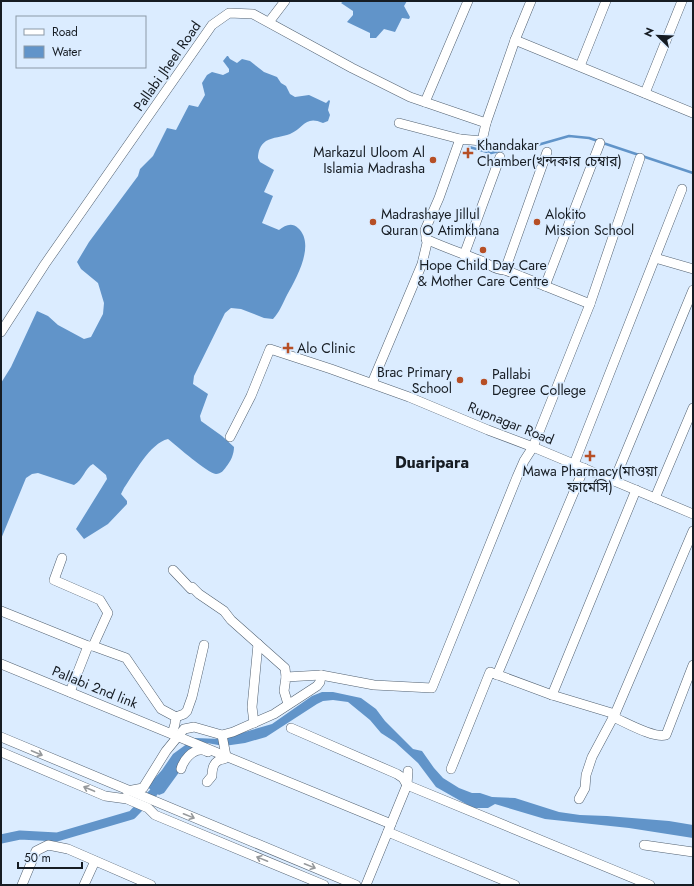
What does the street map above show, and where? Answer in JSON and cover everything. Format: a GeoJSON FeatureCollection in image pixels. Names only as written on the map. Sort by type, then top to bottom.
{"type":"FeatureCollection","features":[{"type":"Feature","properties":{"kind":"street"},"geometry":{"type":"LineString","coordinates":[[269,22],[285,1]]}},
{"type":"Feature","properties":{"kind":"street"},"geometry":{"type":"LineString","coordinates":[[425,102],[468,1]]}},
{"type":"Feature","properties":{"kind":"street"},"geometry":{"type":"LineString","coordinates":[[400,123],[460,138],[482,141],[486,123],[515,40],[531,1]]}},
{"type":"Feature","properties":{"kind":"street"},"geometry":{"type":"LineString","coordinates":[[580,66],[606,1]]}},
{"type":"Feature","properties":{"kind":"street"},"geometry":{"type":"LineString","coordinates":[[645,93],[682,1]]}},
{"type":"Feature","properties":{"kind":"street","name":"Pallabi Jheel Road"},"geometry":{"type":"LineString","coordinates":[[1,332],[45,264],[212,25],[229,13],[253,14],[352,68],[410,97],[486,123]]}},
{"type":"Feature","properties":{"kind":"street"},"geometry":{"type":"LineString","coordinates":[[515,40],[693,113]]}},
{"type":"Feature","properties":{"kind":"street"},"geometry":{"type":"LineString","coordinates":[[372,383],[422,264],[426,247],[425,230],[439,198],[460,138]]}},
{"type":"Feature","properties":{"kind":"street"},"geometry":{"type":"LineString","coordinates":[[545,286],[600,143]]}},
{"type":"Feature","properties":{"kind":"street"},"geometry":{"type":"LineString","coordinates":[[505,270],[547,152]]}},
{"type":"Feature","properties":{"kind":"street"},"geometry":{"type":"LineString","coordinates":[[464,255],[500,157]]}},
{"type":"Feature","properties":{"kind":"street"},"geometry":{"type":"LineString","coordinates":[[286,677],[321,675],[374,685],[432,688],[517,477],[524,461],[533,447],[590,304],[640,158]]}},
{"type":"Feature","properties":{"kind":"street"},"geometry":{"type":"LineString","coordinates":[[574,464],[682,189]]}},
{"type":"Feature","properties":{"kind":"street"},"geometry":{"type":"LineString","coordinates":[[426,239],[480,260],[500,271],[505,270],[590,304]]}},
{"type":"Feature","properties":{"kind":"street"},"geometry":{"type":"LineString","coordinates":[[655,258],[693,269]]}},
{"type":"Feature","properties":{"kind":"street"},"geometry":{"type":"LineString","coordinates":[[614,480],[693,290]]}},
{"type":"Feature","properties":{"kind":"street","name":"Rupnagar Road"},"geometry":{"type":"LineString","coordinates":[[230,437],[251,396],[270,349],[372,383],[614,480],[693,514]]}},
{"type":"Feature","properties":{"kind":"street"},"geometry":{"type":"LineString","coordinates":[[655,498],[693,408]]}},
{"type":"Feature","properties":{"kind":"street"},"geometry":{"type":"LineString","coordinates":[[497,675],[584,468]]}},
{"type":"Feature","properties":{"kind":"street"},"geometry":{"type":"LineString","coordinates":[[552,695],[636,490]]}},
{"type":"Feature","properties":{"kind":"street"},"geometry":{"type":"LineString","coordinates":[[580,799],[585,788],[586,775],[592,758],[614,716],[693,531]]}},
{"type":"Feature","properties":{"kind":"street"},"geometry":{"type":"LineString","coordinates":[[62,558],[54,580],[100,600],[108,613],[70,692]]}},
{"type":"Feature","properties":{"kind":"street"},"geometry":{"type":"LineString","coordinates":[[173,570],[191,589],[192,587],[199,594],[224,611],[231,620],[285,668],[286,677],[284,691],[288,704]]}},
{"type":"Feature","properties":{"kind":"street"},"geometry":{"type":"LineString","coordinates":[[1,610],[91,646],[126,658],[161,709],[176,717],[187,711],[192,697],[204,645]]}},
{"type":"Feature","properties":{"kind":"street"},"geometry":{"type":"LineString","coordinates":[[254,723],[252,707],[258,644]]}},
{"type":"Feature","properties":{"kind":"street","name":"Pallabi 2nd link"},"geometry":{"type":"LineString","coordinates":[[1,664],[221,753]]}},
{"type":"Feature","properties":{"kind":"street"},"geometry":{"type":"LineString","coordinates":[[451,769],[490,672],[614,716],[662,736],[666,735],[693,665]]}},
{"type":"Feature","properties":{"kind":"street"},"geometry":{"type":"LineString","coordinates":[[1,752],[105,796],[129,794],[143,788],[160,759],[176,736],[182,733],[184,729],[194,727],[222,736],[233,732],[274,714],[317,686],[320,682],[321,675]]}},
{"type":"Feature","properties":{"kind":"street"},"geometry":{"type":"LineString","coordinates":[[176,717],[176,736]]}},
{"type":"Feature","properties":{"kind":"street"},"geometry":{"type":"LineString","coordinates":[[291,728],[397,774],[404,778],[407,785],[650,885]]}},
{"type":"Feature","properties":{"kind":"street"},"geometry":{"type":"LineString","coordinates":[[207,782],[212,776],[213,764],[219,759],[224,758],[221,753],[222,736]]}},
{"type":"Feature","properties":{"kind":"street"},"geometry":{"type":"LineString","coordinates":[[1,737],[154,805],[356,885]]}},
{"type":"Feature","properties":{"kind":"street"},"geometry":{"type":"LineString","coordinates":[[181,770],[184,761],[193,752],[201,749],[216,754],[221,753],[515,885]]}},
{"type":"Feature","properties":{"kind":"street"},"geometry":{"type":"LineString","coordinates":[[366,885],[407,785],[408,771]]}},
{"type":"Feature","properties":{"kind":"street"},"geometry":{"type":"LineString","coordinates":[[154,805],[155,815],[324,885]]}},
{"type":"Feature","properties":{"kind":"street"},"geometry":{"type":"LineString","coordinates":[[22,885],[36,851],[48,845],[68,849],[133,882],[151,885]]}},
{"type":"Feature","properties":{"kind":"street"},"geometry":{"type":"LineString","coordinates":[[644,845],[693,852]]}},
{"type":"Feature","properties":{"kind":"street"},"geometry":{"type":"LineString","coordinates":[[84,885],[94,861]]}},
{"type":"Feature","properties":{"kind":"water"},"geometry":{"type":"Polygon","coordinates":[[[344,1],[407,1],[404,6],[410,17],[409,19],[402,18],[395,32],[384,29],[376,38],[370,38],[370,33],[347,22],[353,15],[353,11],[341,3],[344,1]]]}},
{"type":"Feature","properties":{"kind":"water"},"geometry":{"type":"Polygon","coordinates":[[[227,56],[237,63],[242,59],[250,61],[264,72],[277,77],[281,83],[286,86],[290,94],[295,97],[309,95],[326,103],[329,100],[330,101],[328,110],[330,115],[328,121],[323,123],[312,120],[308,121],[290,134],[266,141],[262,144],[258,153],[260,162],[274,170],[264,192],[273,196],[262,223],[279,230],[286,226],[293,225],[298,228],[303,235],[305,252],[303,262],[295,280],[279,311],[273,319],[264,318],[241,309],[231,308],[225,313],[194,376],[193,384],[208,394],[200,416],[201,421],[222,436],[234,447],[231,460],[223,471],[216,474],[199,464],[168,439],[161,442],[155,446],[143,460],[124,488],[121,494],[127,501],[127,504],[108,524],[84,539],[76,529],[107,479],[106,475],[93,464],[74,485],[38,473],[32,474],[26,478],[1,539],[1,383],[11,367],[37,311],[48,316],[58,325],[84,339],[91,337],[103,314],[104,303],[98,283],[81,269],[77,262],[89,242],[138,176],[140,169],[153,156],[167,128],[176,130],[189,105],[198,107],[205,95],[202,83],[207,75],[212,72],[223,75],[229,72],[229,69],[223,61],[227,56]]]}},
{"type":"Feature","properties":{"kind":"water"},"geometry":{"type":"Polygon","coordinates":[[[322,692],[333,692],[361,698],[376,709],[385,721],[413,749],[422,751],[443,778],[459,788],[472,793],[480,793],[492,797],[515,798],[559,812],[580,815],[669,821],[693,825],[693,838],[629,828],[545,819],[495,804],[488,808],[473,808],[436,787],[418,763],[395,742],[381,733],[370,720],[348,702],[333,700],[323,701],[317,704],[266,737],[245,743],[224,746],[201,742],[164,793],[159,795],[147,787],[162,770],[173,754],[195,738],[221,739],[272,724],[312,696],[322,692]]]}},
{"type":"Feature","properties":{"kind":"waterway"},"geometry":{"type":"LineString","coordinates":[[469,147],[491,153],[507,149],[520,150],[569,136],[589,138],[598,141]]}},
{"type":"Feature","properties":{"kind":"waterway"},"geometry":{"type":"LineString","coordinates":[[603,143],[693,173]]}},
{"type":"Feature","properties":{"kind":"waterway"},"geometry":{"type":"LineString","coordinates":[[1,839],[20,835],[57,837],[132,815],[161,783]]}},
{"type":"Feature","properties":{"kind":"place","name":"Khandakar Chamber(খন্দকার চেম্বার)"},"geometry":{"type":"Point","coordinates":[468,153]}},
{"type":"Feature","properties":{"kind":"place","name":"Markazul Uloom Al Islamia Madrasha"},"geometry":{"type":"Point","coordinates":[433,160]}},
{"type":"Feature","properties":{"kind":"place","name":"Madrashaye Jillul Quran O Atimkhana"},"geometry":{"type":"Point","coordinates":[373,222]}},
{"type":"Feature","properties":{"kind":"place","name":"Alokito Mission School"},"geometry":{"type":"Point","coordinates":[537,222]}},
{"type":"Feature","properties":{"kind":"place","name":"Hope Child Day Care & Mother Care Centre"},"geometry":{"type":"Point","coordinates":[483,250]}},
{"type":"Feature","properties":{"kind":"place","name":"Alo Clinic"},"geometry":{"type":"Point","coordinates":[288,348]}},
{"type":"Feature","properties":{"kind":"place","name":"Brac Primary School"},"geometry":{"type":"Point","coordinates":[460,380]}},
{"type":"Feature","properties":{"kind":"place","name":"Pallabi Degree College"},"geometry":{"type":"Point","coordinates":[484,382]}},
{"type":"Feature","properties":{"kind":"place","name":"Mawa Pharmacy(মাওয়া ফার্মেসি)"},"geometry":{"type":"Point","coordinates":[590,456]}},
{"type":"Feature","properties":{"kind":"district","name":"Duaripara"},"geometry":{"type":"Point","coordinates":[432,462]}}]}
